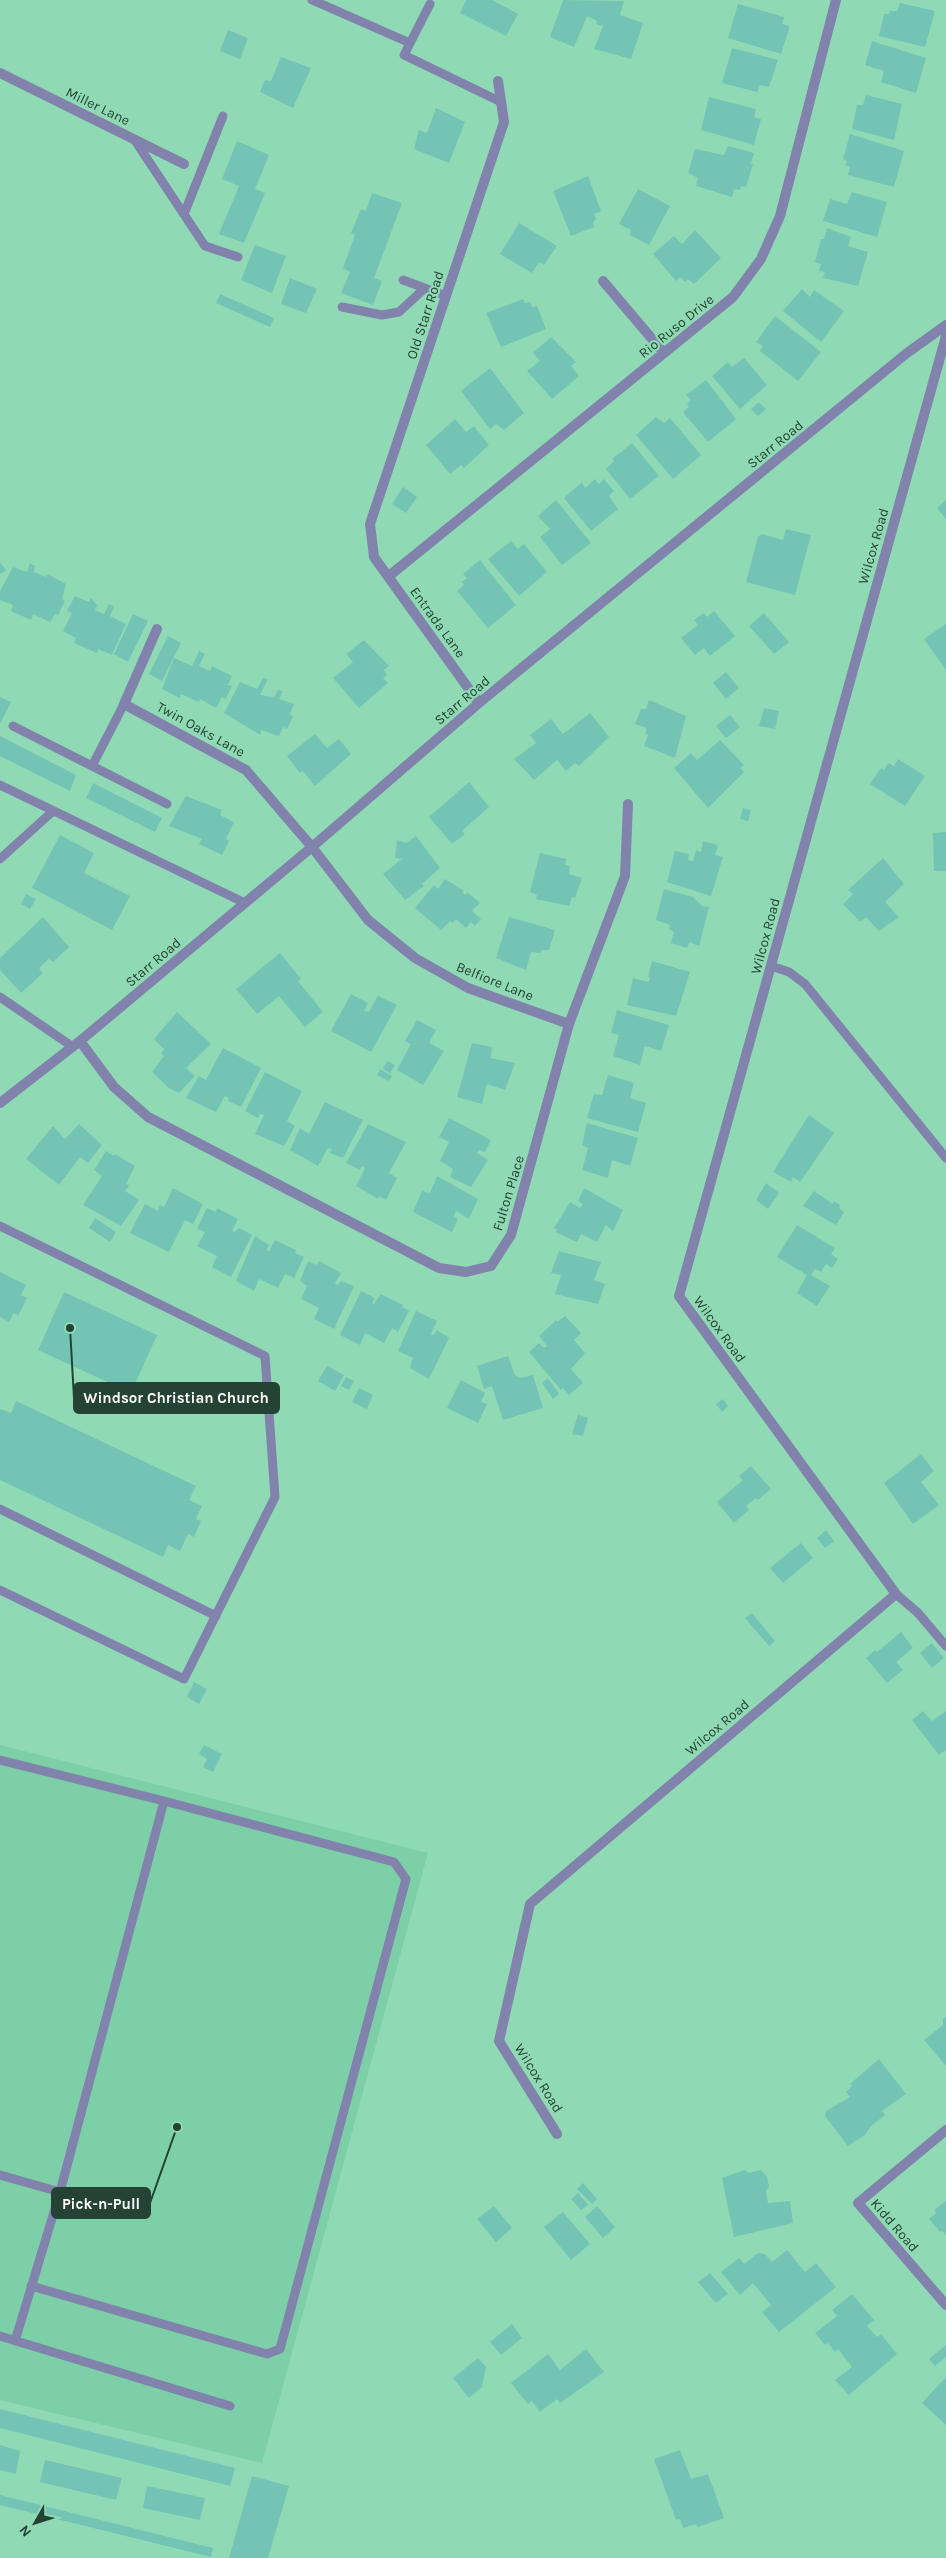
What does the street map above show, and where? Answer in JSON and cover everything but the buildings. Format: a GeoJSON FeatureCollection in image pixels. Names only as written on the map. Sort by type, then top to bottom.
{"type":"FeatureCollection","features":[{"type":"Feature","properties":{"kind":"street","name":"Rio Ruso Drive"},"geometry":{"type":"LineString","coordinates":[[389,576],[733,297],[761,260],[780,216],[836,0]]}},
{"type":"Feature","properties":{"kind":"street","name":"Miller Lane"},"geometry":{"type":"LineString","coordinates":[[0,73],[184,164]]}},
{"type":"Feature","properties":{"kind":"street","name":"Old Starr Road"},"geometry":{"type":"LineString","coordinates":[[374,558],[370,524],[504,122],[498,81]]}},
{"type":"Feature","properties":{"kind":"street"},"geometry":{"type":"LineString","coordinates":[[603,281],[664,353]]}},
{"type":"Feature","properties":{"kind":"street","name":"Starr Road"},"geometry":{"type":"LineString","coordinates":[[0,1103],[77,1044],[245,904],[479,703],[900,360],[946,325]]}},
{"type":"Feature","properties":{"kind":"street","name":"Wilcox Road"},"geometry":{"type":"LineString","coordinates":[[557,2134],[499,2041],[530,1904],[896,1594],[679,1296],[946,336]]}},
{"type":"Feature","properties":{"kind":"street","name":"Entrada Lane"},"geometry":{"type":"LineString","coordinates":[[374,558],[389,576],[479,703]]}},
{"type":"Feature","properties":{"kind":"street"},"geometry":{"type":"LineString","coordinates":[[124,704],[157,629]]}},
{"type":"Feature","properties":{"kind":"street","name":"Twin Oaks Lane"},"geometry":{"type":"LineString","coordinates":[[124,704],[246,770],[312,847]]}},
{"type":"Feature","properties":{"kind":"street","name":"Fulton Place"},"geometry":{"type":"LineString","coordinates":[[77,1044],[114,1087],[148,1117],[440,1268],[466,1272],[491,1266],[511,1235],[569,1024],[625,876],[628,804]]}},
{"type":"Feature","properties":{"kind":"street","name":"Belfiore Lane"},"geometry":{"type":"LineString","coordinates":[[312,847],[368,920],[415,958],[468,988],[569,1024]]}},
{"type":"Feature","properties":{"kind":"street","name":"Kidd Road"},"geometry":{"type":"LineString","coordinates":[[946,2130],[858,2203],[946,2306]]}},
{"type":"Feature","properties":{"kind":"lane"},"geometry":{"type":"LineString","coordinates":[[312,0],[410,43]]}},
{"type":"Feature","properties":{"kind":"lane"},"geometry":{"type":"LineString","coordinates":[[430,4],[404,55],[501,102]]}},
{"type":"Feature","properties":{"kind":"lane"},"geometry":{"type":"LineString","coordinates":[[184,214],[222,116]]}},
{"type":"Feature","properties":{"kind":"lane"},"geometry":{"type":"LineString","coordinates":[[134,139],[205,246],[238,257]]}},
{"type":"Feature","properties":{"kind":"lane"},"geometry":{"type":"LineString","coordinates":[[403,280],[446,296]]}},
{"type":"Feature","properties":{"kind":"lane"},"geometry":{"type":"LineString","coordinates":[[342,307],[382,315],[399,312],[425,288]]}},
{"type":"Feature","properties":{"kind":"lane"},"geometry":{"type":"LineString","coordinates":[[92,766],[124,704]]}},
{"type":"Feature","properties":{"kind":"lane"},"geometry":{"type":"LineString","coordinates":[[13,726],[167,804]]}},
{"type":"Feature","properties":{"kind":"lane"},"geometry":{"type":"LineString","coordinates":[[0,786],[245,904]]}},
{"type":"Feature","properties":{"kind":"lane"},"geometry":{"type":"LineString","coordinates":[[0,859],[54,811]]}},
{"type":"Feature","properties":{"kind":"lane"},"geometry":{"type":"LineString","coordinates":[[771,966],[789,972],[806,984],[946,1158]]}},
{"type":"Feature","properties":{"kind":"lane"},"geometry":{"type":"LineString","coordinates":[[0,997],[77,1044]]}},
{"type":"Feature","properties":{"kind":"lane"},"geometry":{"type":"LineString","coordinates":[[0,1226],[265,1356],[275,1497],[184,1679],[0,1590]]}},
{"type":"Feature","properties":{"kind":"lane"},"geometry":{"type":"LineString","coordinates":[[0,1510],[216,1616]]}},
{"type":"Feature","properties":{"kind":"lane"},"geometry":{"type":"LineString","coordinates":[[896,1594],[918,1613],[946,1646]]}},
{"type":"Feature","properties":{"kind":"lane"},"geometry":{"type":"LineString","coordinates":[[0,1760],[394,1862],[406,1880],[280,2349],[267,2354],[31,2286]]}},
{"type":"Feature","properties":{"kind":"lane"},"geometry":{"type":"LineString","coordinates":[[15,2341],[60,2192],[164,1801]]}},
{"type":"Feature","properties":{"kind":"lane"},"geometry":{"type":"LineString","coordinates":[[0,2175],[60,2192]]}},
{"type":"Feature","properties":{"kind":"lane"},"geometry":{"type":"LineString","coordinates":[[0,2336],[230,2406]]}},
{"type":"Feature","properties":{"kind":"shaded area"},"geometry":{"type":"Polygon","coordinates":[[[0,1745],[428,1853],[262,2463],[0,2400],[0,1745]]]}},
{"type":"Feature","properties":{"kind":"place","name":"Windsor Christian Church"},"geometry":{"type":"Point","coordinates":[70,1328]}},
{"type":"Feature","properties":{"kind":"place","name":"Pick-n-Pull"},"geometry":{"type":"Point","coordinates":[177,2127]}}]}
